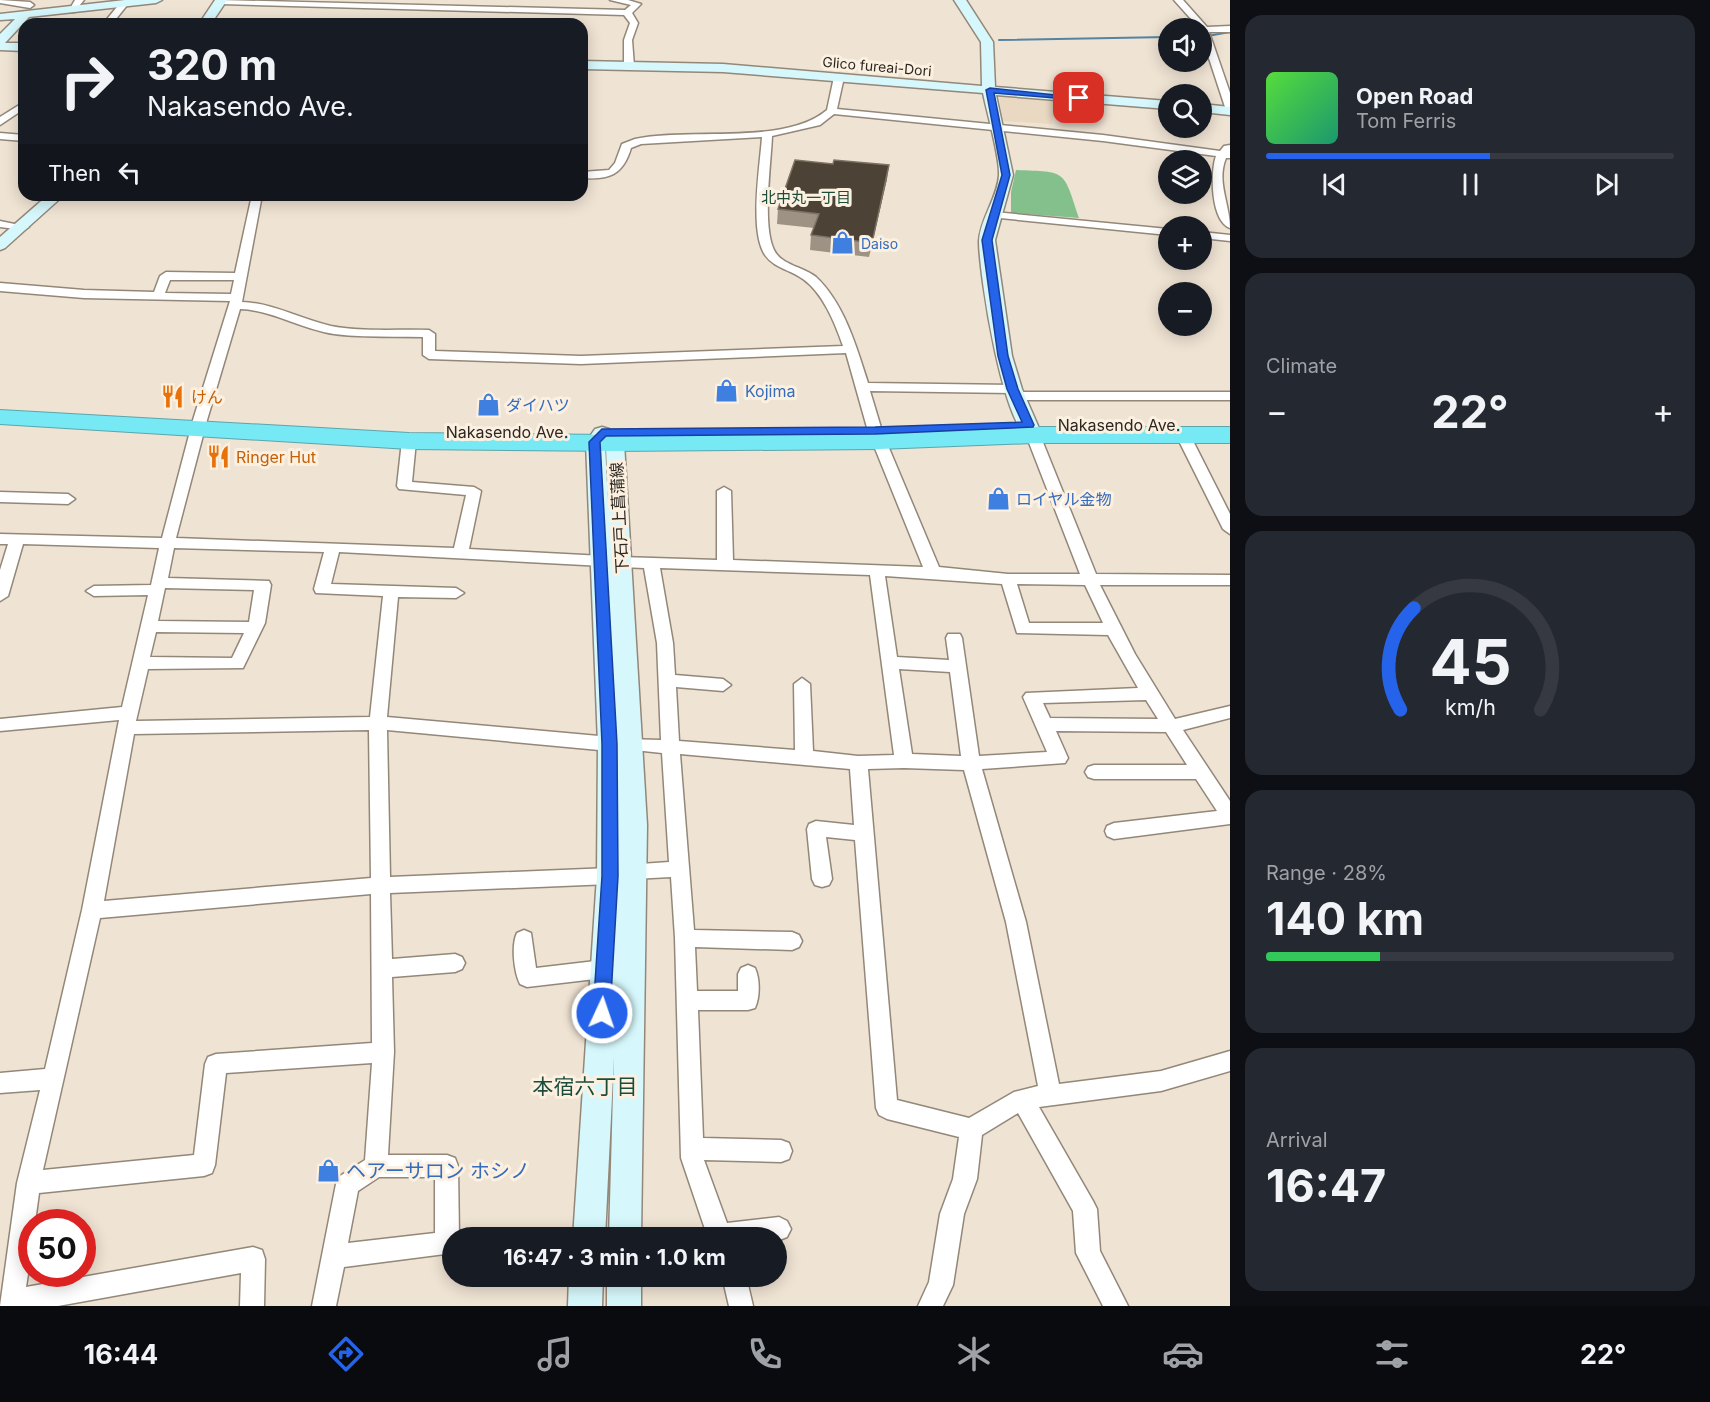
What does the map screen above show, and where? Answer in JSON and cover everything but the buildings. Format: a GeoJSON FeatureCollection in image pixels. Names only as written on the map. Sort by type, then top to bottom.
{"type":"FeatureCollection","features":[{"type":"Feature","properties":{"kind":"highway","name":"Nakasendo Ave."},"geometry":{"type":"LineString","coordinates":[[0,409],[409,441],[877,436],[1230,424]]}},
{"type":"Feature","properties":{"kind":"highway","name":"Nakasendo Ave."},"geometry":{"type":"LineString","coordinates":[[0,417],[604,439]]}},
{"type":"Feature","properties":{"kind":"highway","name":"Nakasendo Ave."},"geometry":{"type":"LineString","coordinates":[[1031,430],[1230,435]]}},
{"type":"Feature","properties":{"kind":"street"},"geometry":{"type":"LineString","coordinates":[[71,10],[80,0]]}},
{"type":"Feature","properties":{"kind":"street"},"geometry":{"type":"LineString","coordinates":[[0,1],[71,10],[156,0]]}},
{"type":"Feature","properties":{"kind":"street"},"geometry":{"type":"LineString","coordinates":[[566,18],[571,0]]}},
{"type":"Feature","properties":{"kind":"street"},"geometry":{"type":"LineString","coordinates":[[209,18],[221,1],[627,13],[637,4],[614,0]]}},
{"type":"Feature","properties":{"kind":"street"},"geometry":{"type":"LineString","coordinates":[[960,0],[987,42],[989,54],[986,66],[1006,175],[987,240],[1003,356],[1014,392],[1113,629],[1150,694],[1230,816],[1114,831]]}},
{"type":"Feature","properties":{"kind":"street"},"geometry":{"type":"LineString","coordinates":[[1178,0],[1193,18]]}},
{"type":"Feature","properties":{"kind":"street"},"geometry":{"type":"LineString","coordinates":[[111,18],[124,4]]}},
{"type":"Feature","properties":{"kind":"street"},"geometry":{"type":"LineString","coordinates":[[0,17],[31,6]]}},
{"type":"Feature","properties":{"kind":"street"},"geometry":{"type":"LineString","coordinates":[[20,18],[31,6]]}},
{"type":"Feature","properties":{"kind":"street"},"geometry":{"type":"LineString","coordinates":[[627,13],[634,23],[628,40],[629,66]]}},
{"type":"Feature","properties":{"kind":"street"},"geometry":{"type":"LineString","coordinates":[[0,41],[18,21]]}},
{"type":"Feature","properties":{"kind":"street"},"geometry":{"type":"LineString","coordinates":[[1212,30],[1230,29]]}},
{"type":"Feature","properties":{"kind":"street"},"geometry":{"type":"LineString","coordinates":[[0,46],[18,47]]}},
{"type":"Feature","properties":{"kind":"street"},"geometry":{"type":"LineString","coordinates":[[1212,56],[1230,109],[1212,108]]}},
{"type":"Feature","properties":{"kind":"street","name":"Glico fureai-Dori"},"geometry":{"type":"LineString","coordinates":[[588,65],[723,68],[1158,104]]}},
{"type":"Feature","properties":{"kind":"street"},"geometry":{"type":"LineString","coordinates":[[588,174],[605,175],[616,172],[622,165],[626,147],[639,141],[767,133],[817,124],[832,111],[839,77]]}},
{"type":"Feature","properties":{"kind":"street"},"geometry":{"type":"LineString","coordinates":[[0,122],[18,109]]}},
{"type":"Feature","properties":{"kind":"street"},"geometry":{"type":"LineString","coordinates":[[832,111],[1103,138],[1226,154]]}},
{"type":"Feature","properties":{"kind":"street"},"geometry":{"type":"LineString","coordinates":[[767,133],[765,226],[768,249],[772,257],[813,281],[831,306],[851,349],[877,436],[933,572]]}},
{"type":"Feature","properties":{"kind":"street"},"geometry":{"type":"LineString","coordinates":[[0,136],[18,138]]}},
{"type":"Feature","properties":{"kind":"street"},"geometry":{"type":"LineString","coordinates":[[1230,146],[1216,182],[1220,204],[1230,224]]}},
{"type":"Feature","properties":{"kind":"street"},"geometry":{"type":"LineString","coordinates":[[0,245],[51,201]]}},
{"type":"Feature","properties":{"kind":"street"},"geometry":{"type":"LineString","coordinates":[[252,1306],[253,1259],[11,1304],[29,1183],[92,910],[127,721],[168,542],[236,301],[256,201]]}},
{"type":"Feature","properties":{"kind":"street"},"geometry":{"type":"LineString","coordinates":[[994,214],[1158,231]]}},
{"type":"Feature","properties":{"kind":"street"},"geometry":{"type":"LineString","coordinates":[[0,224],[23,227]]}},
{"type":"Feature","properties":{"kind":"street"},"geometry":{"type":"LineString","coordinates":[[1212,236],[1230,238]]}},
{"type":"Feature","properties":{"kind":"street"},"geometry":{"type":"LineString","coordinates":[[158,296],[166,276],[241,277]]}},
{"type":"Feature","properties":{"kind":"street"},"geometry":{"type":"LineString","coordinates":[[0,287],[84,294],[236,301],[261,306],[293,320],[334,330],[429,334],[429,355],[581,360],[851,349]]}},
{"type":"Feature","properties":{"kind":"street"},"geometry":{"type":"LineString","coordinates":[[862,387],[1230,396]]}},
{"type":"Feature","properties":{"kind":"street"},"geometry":{"type":"LineString","coordinates":[[1183,435],[1230,529]]}},
{"type":"Feature","properties":{"kind":"street","name":"下石戸上菖蒲線"},"geometry":{"type":"LineString","coordinates":[[604,439],[620,744],[625,1227]]}},
{"type":"Feature","properties":{"kind":"street"},"geometry":{"type":"LineString","coordinates":[[409,441],[404,486],[474,491],[459,554]]}},
{"type":"Feature","properties":{"kind":"street"},"geometry":{"type":"LineString","coordinates":[[724,491],[725,566]]}},
{"type":"Feature","properties":{"kind":"street"},"geometry":{"type":"LineString","coordinates":[[0,497],[68,499]]}},
{"type":"Feature","properties":{"kind":"street"},"geometry":{"type":"LineString","coordinates":[[0,539],[333,547],[612,562],[933,572],[1008,579],[1230,580]]}},
{"type":"Feature","properties":{"kind":"street"},"geometry":{"type":"LineString","coordinates":[[0,597],[17,539]]}},
{"type":"Feature","properties":{"kind":"street"},"geometry":{"type":"LineString","coordinates":[[333,547],[322,589],[456,593]]}},
{"type":"Feature","properties":{"kind":"street"},"geometry":{"type":"LineString","coordinates":[[651,563],[665,643],[670,746],[685,938],[692,1158],[716,1227]]}},
{"type":"Feature","properties":{"kind":"street"},"geometry":{"type":"LineString","coordinates":[[877,571],[904,761]]}},
{"type":"Feature","properties":{"kind":"street"},"geometry":{"type":"LineString","coordinates":[[1008,579],[1023,629],[1113,629]]}},
{"type":"Feature","properties":{"kind":"street"},"geometry":{"type":"LineString","coordinates":[[94,591],[158,586],[263,585],[254,628],[237,664],[141,663]]}},
{"type":"Feature","properties":{"kind":"street"},"geometry":{"type":"LineString","coordinates":[[376,1166],[383,1052],[378,723],[392,591]]}},
{"type":"Feature","properties":{"kind":"street"},"geometry":{"type":"LineString","coordinates":[[149,626],[254,628]]}},
{"type":"Feature","properties":{"kind":"street"},"geometry":{"type":"LineString","coordinates":[[954,638],[971,764],[1016,922],[1051,1096]]}},
{"type":"Feature","properties":{"kind":"street"},"geometry":{"type":"LineString","coordinates":[[891,662],[958,667]]}},
{"type":"Feature","properties":{"kind":"street"},"geometry":{"type":"LineString","coordinates":[[667,680],[723,685]]}},
{"type":"Feature","properties":{"kind":"street"},"geometry":{"type":"LineString","coordinates":[[802,684],[804,757]]}},
{"type":"Feature","properties":{"kind":"street"},"geometry":{"type":"LineString","coordinates":[[0,725],[127,721],[378,723],[858,763],[904,761],[971,764],[1059,758],[1032,697],[1150,694]]}},
{"type":"Feature","properties":{"kind":"street"},"geometry":{"type":"LineString","coordinates":[[1045,724],[1173,726],[1230,712]]}},
{"type":"Feature","properties":{"kind":"street"},"geometry":{"type":"LineString","coordinates":[[858,763],[886,1108],[971,1129],[1022,1100],[1161,1081],[1230,1060]]}},
{"type":"Feature","properties":{"kind":"street"},"geometry":{"type":"LineString","coordinates":[[1094,772],[1202,772]]}},
{"type":"Feature","properties":{"kind":"street"},"geometry":{"type":"LineString","coordinates":[[822,879],[816,829],[864,832]]}},
{"type":"Feature","properties":{"kind":"street"},"geometry":{"type":"LineString","coordinates":[[92,910],[382,885],[680,869]]}},
{"type":"Feature","properties":{"kind":"street","name":"下石戸上菖蒲線"},"geometry":{"type":"LineString","coordinates":[[590,1227],[604,969],[621,873]]}},
{"type":"Feature","properties":{"kind":"street"},"geometry":{"type":"LineString","coordinates":[[685,938],[792,941]]}},
{"type":"Feature","properties":{"kind":"street"},"geometry":{"type":"LineString","coordinates":[[524,939],[527,978],[604,969]]}},
{"type":"Feature","properties":{"kind":"street"},"geometry":{"type":"LineString","coordinates":[[382,969],[455,963]]}},
{"type":"Feature","properties":{"kind":"street"},"geometry":{"type":"LineString","coordinates":[[687,1000],[748,1001],[748,974]]}},
{"type":"Feature","properties":{"kind":"street"},"geometry":{"type":"LineString","coordinates":[[29,1183],[204,1165],[216,1064],[383,1052]]}},
{"type":"Feature","properties":{"kind":"street"},"geometry":{"type":"LineString","coordinates":[[0,1083],[55,1078]]}},
{"type":"Feature","properties":{"kind":"street"},"geometry":{"type":"LineString","coordinates":[[1022,1100],[1085,1209],[1088,1252],[1116,1306]]}},
{"type":"Feature","properties":{"kind":"street"},"geometry":{"type":"LineString","coordinates":[[930,1306],[941,1285],[952,1214],[965,1179],[971,1129]]}},
{"type":"Feature","properties":{"kind":"street"},"geometry":{"type":"LineString","coordinates":[[692,1149],[781,1151]]}},
{"type":"Feature","properties":{"kind":"street"},"geometry":{"type":"LineString","coordinates":[[324,1306],[335,1256],[342,1201],[348,1184],[376,1166],[447,1166],[447,1244],[335,1256]]}},
{"type":"Feature","properties":{"kind":"street"},"geometry":{"type":"LineString","coordinates":[[585,1306],[586,1287]]}},
{"type":"Feature","properties":{"kind":"street"},"geometry":{"type":"LineString","coordinates":[[624,1287],[624,1306]]}},
{"type":"Feature","properties":{"kind":"street"},"geometry":{"type":"LineString","coordinates":[[737,1287],[741,1306]]}},
{"type":"Feature","properties":{"kind":"shaded area"},"geometry":{"type":"Polygon","coordinates":[[[999,96],[1055,101],[1052,124],[1002,121],[999,96]]]}},
{"type":"Feature","properties":{"kind":"green space"},"geometry":{"type":"Polygon","coordinates":[[[1016,170],[1045,171],[1061,176],[1070,190],[1079,218],[1011,213],[1011,192],[1016,170]]]}},
{"type":"Feature","properties":{"kind":"waterway"},"geometry":{"type":"LineString","coordinates":[[1212,35],[1230,32]]}},
{"type":"Feature","properties":{"kind":"waterway"},"geometry":{"type":"LineString","coordinates":[[999,40],[1158,37]]}},
{"type":"Feature","properties":{"kind":"place","name":"Daiso"},"geometry":{"type":"Point","coordinates":[843,243]}},
{"type":"Feature","properties":{"kind":"place","name":"Kojima"},"geometry":{"type":"Point","coordinates":[727,391]}},
{"type":"Feature","properties":{"kind":"place","name":"けん"},"geometry":{"type":"Point","coordinates":[173,397]}},
{"type":"Feature","properties":{"kind":"place","name":"ダイハツ"},"geometry":{"type":"Point","coordinates":[488,405]}},
{"type":"Feature","properties":{"kind":"place","name":"Ringer Hut"},"geometry":{"type":"Point","coordinates":[218,457]}},
{"type":"Feature","properties":{"kind":"place","name":"ロイヤル金物"},"geometry":{"type":"Point","coordinates":[998,499]}},
{"type":"Feature","properties":{"kind":"place","name":"ヘアーサロン ホシノ"},"geometry":{"type":"Point","coordinates":[328,1171]}},
{"type":"Feature","properties":{"kind":"district","name":"北中丸一丁目"},"geometry":{"type":"Point","coordinates":[806,197]}},
{"type":"Feature","properties":{"kind":"district","name":"本宿六丁目"},"geometry":{"type":"Point","coordinates":[585,1086]}},
{"type":"Feature","properties":{"kind":"route"},"geometry":{"type":"LineString","coordinates":[[602,1013],[610,876],[610,744],[603,561],[595,442],[602,433],[875,431],[1029,425],[1013,389],[1003,356],[987,240],[1006,175],[990,90],[1079,98]]}}]}
